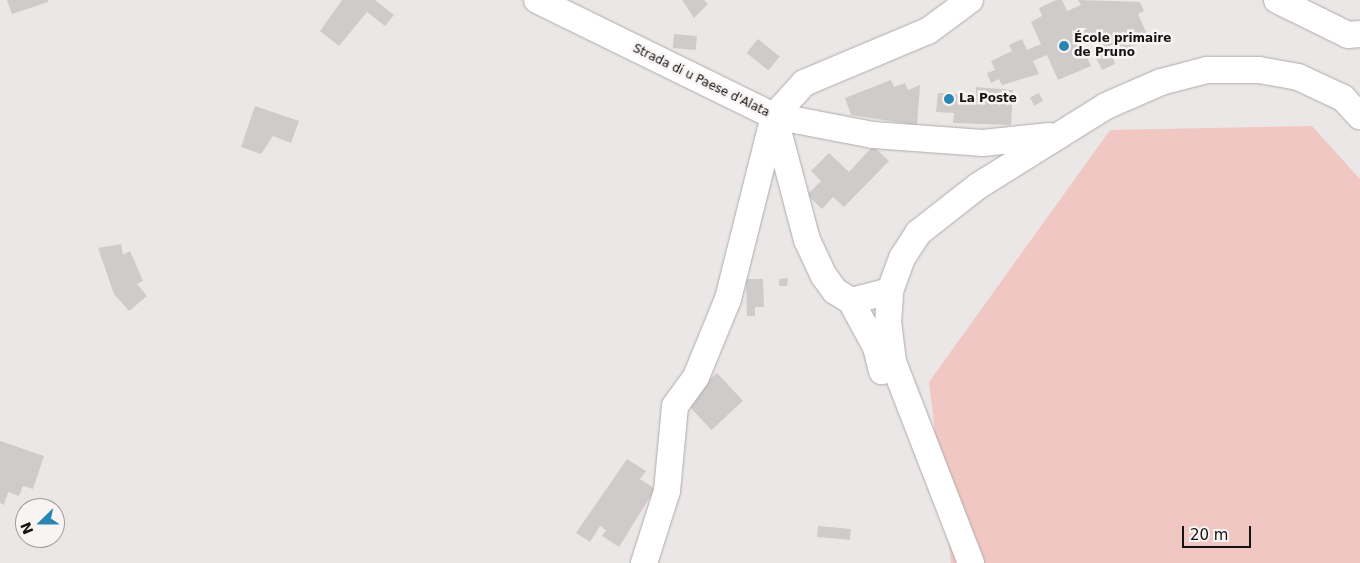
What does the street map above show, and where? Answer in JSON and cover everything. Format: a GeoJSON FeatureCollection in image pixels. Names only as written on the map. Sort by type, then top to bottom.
{"type":"FeatureCollection","features":[{"type":"Feature","properties":{"kind":"street","name":"Strada di u Paese d'Alata"},"geometry":{"type":"LineString","coordinates":[[537,0],[774,116],[873,135],[983,143],[1053,136]]}},
{"type":"Feature","properties":{"kind":"street"},"geometry":{"type":"LineString","coordinates":[[644,563],[667,491],[675,406],[696,377],[728,299],[774,116],[804,83],[928,31],[970,0]]}},
{"type":"Feature","properties":{"kind":"street"},"geometry":{"type":"LineString","coordinates":[[1277,0],[1348,35],[1360,34]]}},
{"type":"Feature","properties":{"kind":"street"},"geometry":{"type":"LineString","coordinates":[[971,563],[958,520],[905,397],[888,323],[890,291],[902,258],[918,233],[1053,136],[1152,86],[1207,70],[1259,70],[1298,77],[1343,98],[1360,116]]}},
{"type":"Feature","properties":{"kind":"street"},"geometry":{"type":"LineString","coordinates":[[774,116],[807,240],[834,291],[852,301],[876,347],[886,383],[905,397]]}},
{"type":"Feature","properties":{"kind":"street"},"geometry":{"type":"LineString","coordinates":[[852,301],[890,291]]}},
{"type":"Feature","properties":{"kind":"shaded area"},"geometry":{"type":"Polygon","coordinates":[[[1312,126],[1360,179],[1360,563],[951,563],[929,382],[1110,130],[1312,126]]]}},
{"type":"Feature","properties":{"kind":"building"},"geometry":{"type":"Polygon","coordinates":[[[7,0],[48,0],[48,2],[12,14],[7,0]]]}},
{"type":"Feature","properties":{"kind":"building"},"geometry":{"type":"Polygon","coordinates":[[[342,0],[375,0],[394,15],[385,26],[367,12],[339,46],[320,31],[342,0]]]}},
{"type":"Feature","properties":{"kind":"building"},"geometry":{"type":"Polygon","coordinates":[[[682,0],[704,0],[708,4],[694,18],[682,0]]]}},
{"type":"Feature","properties":{"kind":"building"},"geometry":{"type":"Polygon","coordinates":[[[1056,0],[1062,0],[1067,11],[1081,5],[1078,0],[1140,2],[1144,11],[1138,14],[1149,39],[1112,55],[1115,64],[1102,70],[1095,55],[1102,52],[1098,44],[1109,39],[1106,34],[1081,45],[1091,66],[1058,80],[1047,55],[1033,61],[1039,74],[1002,85],[999,79],[991,83],[987,73],[995,70],[991,61],[1012,51],[1009,45],[1022,39],[1027,50],[1041,44],[1031,22],[1042,16],[1039,8],[1056,0]]]}},
{"type":"Feature","properties":{"kind":"building"},"geometry":{"type":"Polygon","coordinates":[[[674,34],[697,36],[696,50],[673,48],[674,34]]]}},
{"type":"Feature","properties":{"kind":"building"},"geometry":{"type":"Polygon","coordinates":[[[758,39],[780,57],[768,71],[747,53],[758,39]]]}},
{"type":"Feature","properties":{"kind":"building"},"geometry":{"type":"Polygon","coordinates":[[[891,80],[894,87],[905,83],[908,90],[920,85],[917,125],[851,115],[845,98],[891,80]]]}},
{"type":"Feature","properties":{"kind":"building"},"geometry":{"type":"Polygon","coordinates":[[[976,87],[1013,90],[1011,125],[953,123],[954,113],[936,112],[938,93],[976,95],[976,87]]]}},
{"type":"Feature","properties":{"kind":"building"},"geometry":{"type":"Polygon","coordinates":[[[1039,93],[1043,101],[1034,106],[1030,98],[1039,93]]]}},
{"type":"Feature","properties":{"kind":"building"},"geometry":{"type":"Polygon","coordinates":[[[255,106],[299,121],[291,143],[273,136],[261,154],[241,147],[255,106]]]}},
{"type":"Feature","properties":{"kind":"building"},"geometry":{"type":"Polygon","coordinates":[[[873,146],[889,161],[844,207],[833,197],[822,209],[807,195],[821,181],[811,171],[829,153],[849,172],[873,146]]]}},
{"type":"Feature","properties":{"kind":"building"},"geometry":{"type":"Polygon","coordinates":[[[121,244],[123,255],[130,251],[143,281],[137,284],[147,296],[129,311],[114,294],[98,248],[121,244]]]}},
{"type":"Feature","properties":{"kind":"building"},"geometry":{"type":"Polygon","coordinates":[[[788,278],[787,286],[779,286],[779,279],[788,278]]]}},
{"type":"Feature","properties":{"kind":"building"},"geometry":{"type":"Polygon","coordinates":[[[746,279],[763,279],[764,307],[755,307],[755,316],[747,316],[746,279]]]}},
{"type":"Feature","properties":{"kind":"building"},"geometry":{"type":"Polygon","coordinates":[[[717,373],[743,401],[711,430],[686,402],[717,373]]]}},
{"type":"Feature","properties":{"kind":"building"},"geometry":{"type":"Polygon","coordinates":[[[0,441],[44,456],[33,489],[23,486],[19,496],[8,492],[4,505],[0,503],[0,441]]]}},
{"type":"Feature","properties":{"kind":"building"},"geometry":{"type":"Polygon","coordinates":[[[627,459],[646,471],[640,479],[655,489],[619,547],[602,536],[606,530],[600,526],[590,542],[576,533],[627,459]]]}},
{"type":"Feature","properties":{"kind":"building"},"geometry":{"type":"Polygon","coordinates":[[[818,526],[851,529],[850,540],[817,537],[818,526]]]}},
{"type":"Feature","properties":{"kind":"place","name":"École primaire de Pruno"},"geometry":{"type":"Point","coordinates":[1064,46]}},
{"type":"Feature","properties":{"kind":"place","name":"La Poste"},"geometry":{"type":"Point","coordinates":[949,99]}}]}
